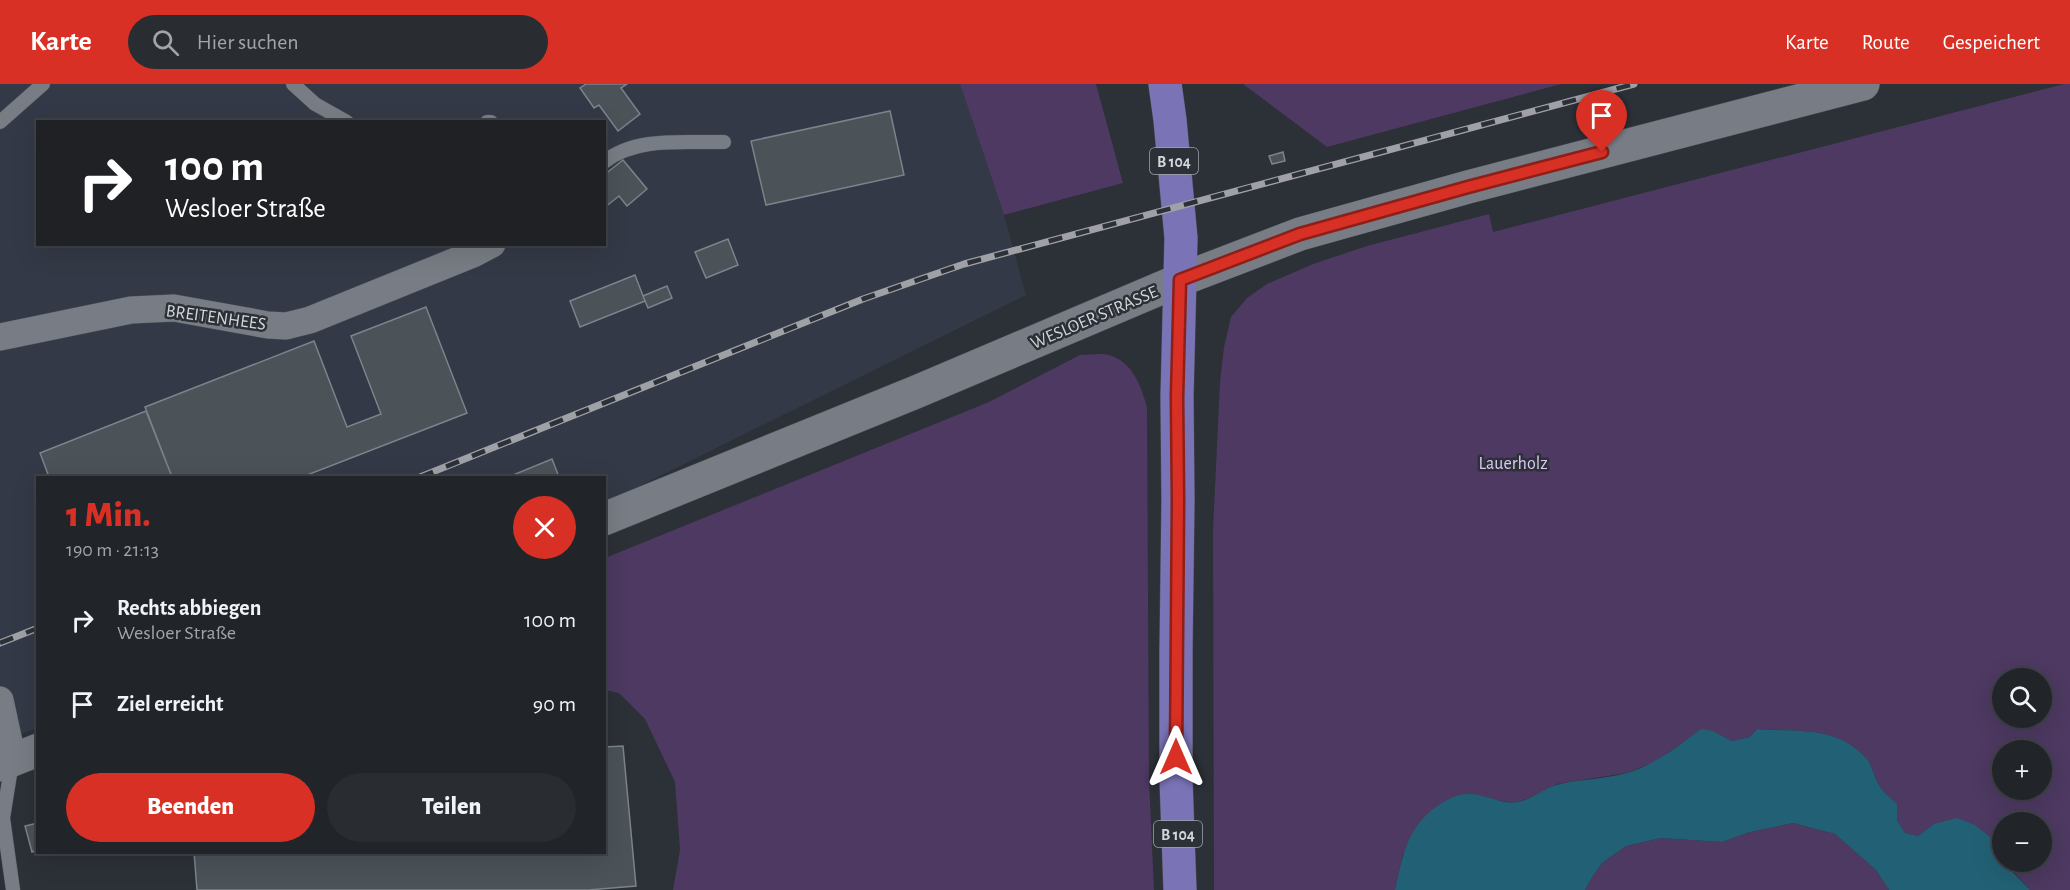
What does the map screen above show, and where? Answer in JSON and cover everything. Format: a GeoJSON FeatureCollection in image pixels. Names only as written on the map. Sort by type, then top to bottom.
{"type":"FeatureCollection","features":[{"type":"Feature","properties":{"kind":"main road","name":"B 104"},"geometry":{"type":"LineString","coordinates":[[1165,84],[1181,238],[1177,397],[1176,662],[1176,778],[1180,890]]}},
{"type":"Feature","properties":{"kind":"main road","name":"WESLOER STRASSE"},"geometry":{"type":"LineString","coordinates":[[606,518],[927,388],[1180,280],[1300,234],[1468,187],[1863,84]]}},
{"type":"Feature","properties":{"kind":"street","name":"BREITENHEES"},"geometry":{"type":"LineString","coordinates":[[0,337],[131,310],[174,308],[268,325],[286,326],[310,320],[488,246]]}},
{"type":"Feature","properties":{"kind":"street"},"geometry":{"type":"LineString","coordinates":[[0,700],[17,758]]}},
{"type":"Feature","properties":{"kind":"lane"},"geometry":{"type":"LineString","coordinates":[[0,122],[44,84]]}},
{"type":"Feature","properties":{"kind":"lane"},"geometry":{"type":"LineString","coordinates":[[293,84],[315,104],[343,120]]}},
{"type":"Feature","properties":{"kind":"lane"},"geometry":{"type":"LineString","coordinates":[[606,160],[617,152],[646,144],[724,142]]}},
{"type":"Feature","properties":{"kind":"lane"},"geometry":{"type":"LineString","coordinates":[[14,890],[3,818],[17,758]]}},
{"type":"Feature","properties":{"kind":"shaded area"},"geometry":{"type":"Polygon","coordinates":[[[0,84],[960,84],[1004,215],[1026,295],[606,503],[606,476],[36,476],[36,728],[0,743],[0,84]]]}},
{"type":"Feature","properties":{"kind":"green space"},"geometry":{"type":"Polygon","coordinates":[[[960,84],[1096,84],[1123,183],[1004,215],[960,84]]]}},
{"type":"Feature","properties":{"kind":"green space"},"geometry":{"type":"Polygon","coordinates":[[[1243,84],[1561,84],[1327,147],[1243,84]]]}},
{"type":"Feature","properties":{"kind":"green space","name":"Lauerholz"},"geometry":{"type":"Polygon","coordinates":[[[2070,84],[2070,890],[2030,890],[2014,872],[2052,872],[2052,812],[1992,812],[1992,839],[1934,824],[1918,836],[1905,833],[1897,820],[1897,804],[1883,790],[1868,761],[1855,747],[1829,735],[1815,732],[1757,729],[1750,737],[1732,741],[1713,731],[1682,743],[1655,762],[1627,773],[1557,784],[1516,803],[1472,794],[1403,854],[1395,890],[1214,890],[1213,530],[1220,382],[1224,347],[1231,317],[1247,298],[1267,284],[1313,264],[1367,246],[1489,214],[1493,232],[2070,84]]]}},
{"type":"Feature","properties":{"kind":"green space"},"geometry":{"type":"Polygon","coordinates":[[[1099,354],[1117,358],[1130,369],[1142,391],[1147,407],[1149,779],[1154,890],[673,890],[680,850],[675,782],[645,719],[619,693],[606,690],[606,558],[989,402],[1080,355],[1099,354]]]}},
{"type":"Feature","properties":{"kind":"green space"},"geometry":{"type":"Polygon","coordinates":[[[1793,823],[1835,834],[1876,870],[1889,890],[1585,890],[1602,863],[1626,846],[1661,838],[1722,842],[1750,832],[1793,823]]]}},
{"type":"Feature","properties":{"kind":"water"},"geometry":{"type":"Polygon","coordinates":[[[1701,729],[1713,731],[1732,741],[1750,737],[1757,729],[1815,732],[1842,740],[1855,747],[1866,758],[1881,788],[1897,804],[1897,820],[1905,833],[1918,836],[1934,824],[1957,818],[1975,825],[1992,838],[1992,872],[2013,872],[2030,890],[1889,890],[1876,870],[1835,834],[1793,823],[1750,832],[1722,842],[1661,838],[1626,846],[1602,863],[1585,890],[1395,890],[1401,864],[1415,829],[1432,810],[1450,799],[1469,794],[1512,803],[1518,802],[1560,784],[1610,777],[1637,770],[1675,748],[1701,729]]]}},
{"type":"Feature","properties":{"kind":"building"},"geometry":{"type":"Polygon","coordinates":[[[586,84],[627,84],[621,88],[640,114],[618,131],[599,105],[594,108],[580,88],[586,84]]]}},
{"type":"Feature","properties":{"kind":"building"},"geometry":{"type":"Polygon","coordinates":[[[890,111],[904,175],[766,205],[751,141],[890,111]]]}},
{"type":"Feature","properties":{"kind":"building"},"geometry":{"type":"Polygon","coordinates":[[[1283,152],[1285,161],[1272,164],[1269,156],[1283,152]]]}},
{"type":"Feature","properties":{"kind":"building"},"geometry":{"type":"Polygon","coordinates":[[[623,160],[647,189],[627,206],[619,196],[606,206],[606,173],[623,160]]]}},
{"type":"Feature","properties":{"kind":"building"},"geometry":{"type":"Polygon","coordinates":[[[728,239],[738,265],[706,278],[695,252],[728,239]]]}},
{"type":"Feature","properties":{"kind":"building"},"geometry":{"type":"Polygon","coordinates":[[[635,275],[645,301],[580,327],[570,301],[635,275]]]}},
{"type":"Feature","properties":{"kind":"building"},"geometry":{"type":"Polygon","coordinates":[[[667,286],[672,298],[648,308],[643,296],[667,286]]]}},
{"type":"Feature","properties":{"kind":"building"},"geometry":{"type":"Polygon","coordinates":[[[426,307],[467,413],[305,476],[172,476],[145,407],[314,341],[347,427],[381,414],[351,336],[426,307]]]}},
{"type":"Feature","properties":{"kind":"building"},"geometry":{"type":"Polygon","coordinates":[[[146,411],[172,476],[49,476],[40,453],[146,411]]]}},
{"type":"Feature","properties":{"kind":"building"},"geometry":{"type":"Polygon","coordinates":[[[552,459],[559,476],[510,476],[552,459]]]}},
{"type":"Feature","properties":{"kind":"building"},"geometry":{"type":"Polygon","coordinates":[[[623,746],[636,886],[588,890],[197,890],[194,854],[606,854],[606,747],[623,746]]]}},
{"type":"Feature","properties":{"kind":"building"},"geometry":{"type":"Polygon","coordinates":[[[36,823],[36,851],[32,852],[25,826],[36,823]]]}},
{"type":"Feature","properties":{"kind":"railway"},"geometry":{"type":"LineString","coordinates":[[422,476],[863,299],[964,264],[1634,84]]}},
{"type":"Feature","properties":{"kind":"railway"},"geometry":{"type":"LineString","coordinates":[[0,643],[36,629]]}},
{"type":"Feature","properties":{"kind":"route"},"geometry":{"type":"LineString","coordinates":[[1176,757],[1177,397],[1180,280],[1300,234],[1602,152]]}}]}
